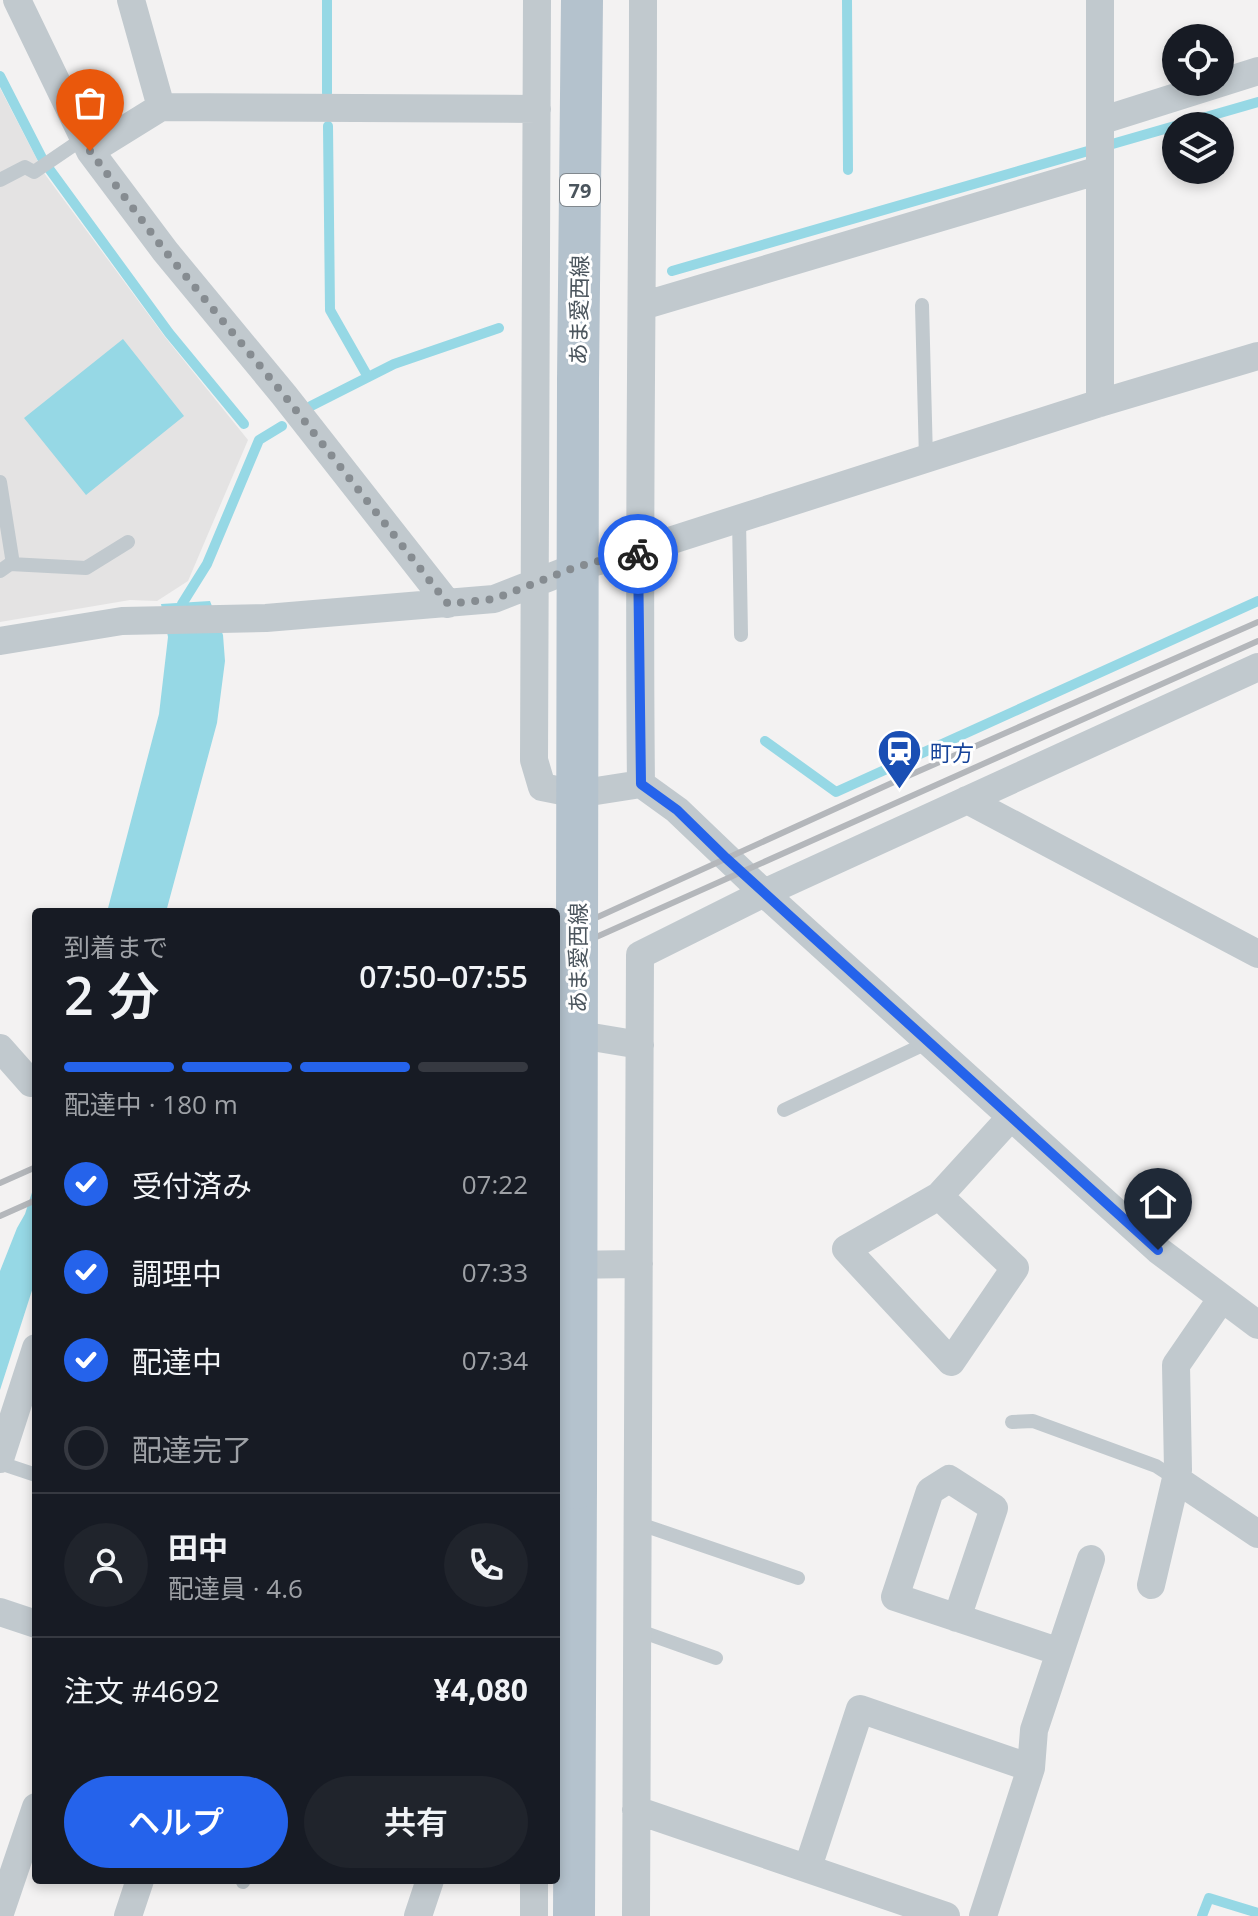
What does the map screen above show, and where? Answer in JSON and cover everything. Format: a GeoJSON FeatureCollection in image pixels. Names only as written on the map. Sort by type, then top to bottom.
{"type":"FeatureCollection","features":[{"type":"Feature","properties":{"kind":"main road","name":"あま愛西線"},"geometry":{"type":"LineString","coordinates":[[574,1916],[578,381],[582,0]]}},
{"type":"Feature","properties":{"kind":"street"},"geometry":{"type":"LineString","coordinates":[[17,0],[87,144],[165,251],[284,395],[448,604]]}},
{"type":"Feature","properties":{"kind":"street"},"geometry":{"type":"LineString","coordinates":[[131,0],[161,107]]}},
{"type":"Feature","properties":{"kind":"street"},"geometry":{"type":"LineString","coordinates":[[537,0],[534,760],[542,787],[577,794],[641,784],[677,810],[764,893],[1158,1250],[1258,1325]]}},
{"type":"Feature","properties":{"kind":"street"},"geometry":{"type":"LineString","coordinates":[[641,784],[638,551],[643,0]]}},
{"type":"Feature","properties":{"kind":"street"},"geometry":{"type":"LineString","coordinates":[[1100,0],[1100,403]]}},
{"type":"Feature","properties":{"kind":"street"},"geometry":{"type":"LineString","coordinates":[[1100,125],[1258,71]]}},
{"type":"Feature","properties":{"kind":"street"},"geometry":{"type":"LineString","coordinates":[[87,144],[161,107],[537,109]]}},
{"type":"Feature","properties":{"kind":"street"},"geometry":{"type":"LineString","coordinates":[[642,306],[1100,165]]}},
{"type":"Feature","properties":{"kind":"street"},"geometry":{"type":"LineString","coordinates":[[0,641],[122,621],[231,619],[494,599],[576,567],[638,551],[1100,403],[1258,356]]}},
{"type":"Feature","properties":{"kind":"street"},"geometry":{"type":"LineString","coordinates":[[636,1916],[640,955],[764,893],[1258,667]]}},
{"type":"Feature","properties":{"kind":"street"},"geometry":{"type":"LineString","coordinates":[[967,800],[1258,954]]}},
{"type":"Feature","properties":{"kind":"street"},"geometry":{"type":"LineString","coordinates":[[560,1046],[586,1036],[640,1045]]}},
{"type":"Feature","properties":{"kind":"street"},"geometry":{"type":"LineString","coordinates":[[0,1048],[31,1083]]}},
{"type":"Feature","properties":{"kind":"street"},"geometry":{"type":"LineString","coordinates":[[939,1196],[1015,1268],[951,1362],[846,1249],[939,1196],[1011,1117]]}},
{"type":"Feature","properties":{"kind":"street"},"geometry":{"type":"LineString","coordinates":[[560,1265],[639,1264]]}},
{"type":"Feature","properties":{"kind":"street"},"geometry":{"type":"LineString","coordinates":[[1151,1585],[1178,1470],[1176,1365],[1222,1298]]}},
{"type":"Feature","properties":{"kind":"street"},"geometry":{"type":"LineString","coordinates":[[0,1461],[32,1361]]}},
{"type":"Feature","properties":{"kind":"street"},"geometry":{"type":"LineString","coordinates":[[957,1618],[994,1508],[949,1479],[930,1491],[895,1597],[957,1618],[1060,1652]]}},
{"type":"Feature","properties":{"kind":"street"},"geometry":{"type":"LineString","coordinates":[[1176,1479],[1258,1534]]}},
{"type":"Feature","properties":{"kind":"street"},"geometry":{"type":"LineString","coordinates":[[983,1916],[1031,1768],[1034,1730],[1091,1559]]}},
{"type":"Feature","properties":{"kind":"street"},"geometry":{"type":"LineString","coordinates":[[0,1612],[32,1623]]}},
{"type":"Feature","properties":{"kind":"street"},"geometry":{"type":"LineString","coordinates":[[808,1867],[860,1709],[1031,1768]]}},
{"type":"Feature","properties":{"kind":"street"},"geometry":{"type":"LineString","coordinates":[[636,1810],[946,1916]]}},
{"type":"Feature","properties":{"kind":"street"},"geometry":{"type":"LineString","coordinates":[[0,1913],[32,1819]]}},
{"type":"Feature","properties":{"kind":"street"},"geometry":{"type":"LineString","coordinates":[[128,1916],[139,1884]]}},
{"type":"Feature","properties":{"kind":"street"},"geometry":{"type":"LineString","coordinates":[[418,1916],[429,1884]]}},
{"type":"Feature","properties":{"kind":"street"},"geometry":{"type":"LineString","coordinates":[[534,1884],[534,1916]]}},
{"type":"Feature","properties":{"kind":"lane"},"geometry":{"type":"LineString","coordinates":[[0,180],[25,167],[34,172],[87,144]]}},
{"type":"Feature","properties":{"kind":"lane"},"geometry":{"type":"LineString","coordinates":[[922,305],[926,459]]}},
{"type":"Feature","properties":{"kind":"lane"},"geometry":{"type":"LineString","coordinates":[[0,482],[6,568],[86,568],[128,542]]}},
{"type":"Feature","properties":{"kind":"lane"},"geometry":{"type":"LineString","coordinates":[[739,519],[741,635]]}},
{"type":"Feature","properties":{"kind":"lane"},"geometry":{"type":"LineString","coordinates":[[784,1110],[929,1042]]}},
{"type":"Feature","properties":{"kind":"lane"},"geometry":{"type":"LineString","coordinates":[[1012,1422],[1033,1421],[1156,1466],[1176,1479]]}},
{"type":"Feature","properties":{"kind":"lane"},"geometry":{"type":"LineString","coordinates":[[0,1461],[32,1473]]}},
{"type":"Feature","properties":{"kind":"lane"},"geometry":{"type":"LineString","coordinates":[[637,1523],[798,1578]]}},
{"type":"Feature","properties":{"kind":"lane"},"geometry":{"type":"LineString","coordinates":[[637,1630],[716,1658]]}},
{"type":"Feature","properties":{"kind":"shaded area"},"geometry":{"type":"Polygon","coordinates":[[[0,88],[44,173],[165,337],[248,440],[188,581],[157,601],[130,600],[0,622],[0,88]]]}},
{"type":"Feature","properties":{"kind":"water"},"geometry":{"type":"Polygon","coordinates":[[[123,339],[184,416],[86,495],[24,418],[123,339]]]}},
{"type":"Feature","properties":{"kind":"water"},"geometry":{"type":"Polygon","coordinates":[[[210,601],[223,635],[225,661],[217,723],[167,908],[108,908],[159,714],[168,637],[161,604],[210,601]]]}},
{"type":"Feature","properties":{"kind":"water"},"geometry":{"type":"Polygon","coordinates":[[[32,1192],[32,1290],[0,1390],[0,1271],[32,1192]]]}},
{"type":"Feature","properties":{"kind":"waterway"},"geometry":{"type":"LineString","coordinates":[[327,0],[327,93]]}},
{"type":"Feature","properties":{"kind":"waterway"},"geometry":{"type":"LineString","coordinates":[[847,0],[848,170]]}},
{"type":"Feature","properties":{"kind":"waterway"},"geometry":{"type":"LineString","coordinates":[[0,76],[42,158]]}},
{"type":"Feature","properties":{"kind":"waterway"},"geometry":{"type":"LineString","coordinates":[[672,271],[1258,102]]}},
{"type":"Feature","properties":{"kind":"waterway"},"geometry":{"type":"LineString","coordinates":[[328,126],[330,310],[368,377]]}},
{"type":"Feature","properties":{"kind":"waterway"},"geometry":{"type":"LineString","coordinates":[[50,170],[169,333],[244,424]]}},
{"type":"Feature","properties":{"kind":"waterway"},"geometry":{"type":"LineString","coordinates":[[311,406],[394,364],[499,328]]}},
{"type":"Feature","properties":{"kind":"waterway"},"geometry":{"type":"LineString","coordinates":[[183,613],[182,604],[207,564],[259,440],[282,426]]}},
{"type":"Feature","properties":{"kind":"waterway"},"geometry":{"type":"LineString","coordinates":[[765,741],[836,792],[1258,601]]}},
{"type":"Feature","properties":{"kind":"waterway"},"geometry":{"type":"LineString","coordinates":[[1202,1916],[1209,1898],[1258,1913]]}},
{"type":"Feature","properties":{"kind":"railway"},"geometry":{"type":"LineString","coordinates":[[560,934],[894,782],[1258,622]]}},
{"type":"Feature","properties":{"kind":"railway"},"geometry":{"type":"LineString","coordinates":[[560,953],[1258,641]]}},
{"type":"Feature","properties":{"kind":"railway"},"geometry":{"type":"LineString","coordinates":[[0,1183],[32,1169]]}},
{"type":"Feature","properties":{"kind":"railway"},"geometry":{"type":"LineString","coordinates":[[0,1216],[32,1202]]}},
{"type":"Feature","properties":{"kind":"way so far"},"geometry":{"type":"LineString","coordinates":[[90,151],[165,251],[284,395],[448,604],[494,599],[576,567],[638,551],[638,554]]}},
{"type":"Feature","properties":{"kind":"place","name":"町方"},"geometry":{"type":"Point","coordinates":[899,791]}},
{"type":"Feature","properties":{"kind":"route"},"geometry":{"type":"LineString","coordinates":[[638,554],[641,784],[677,810],[1158,1250]]}}]}
